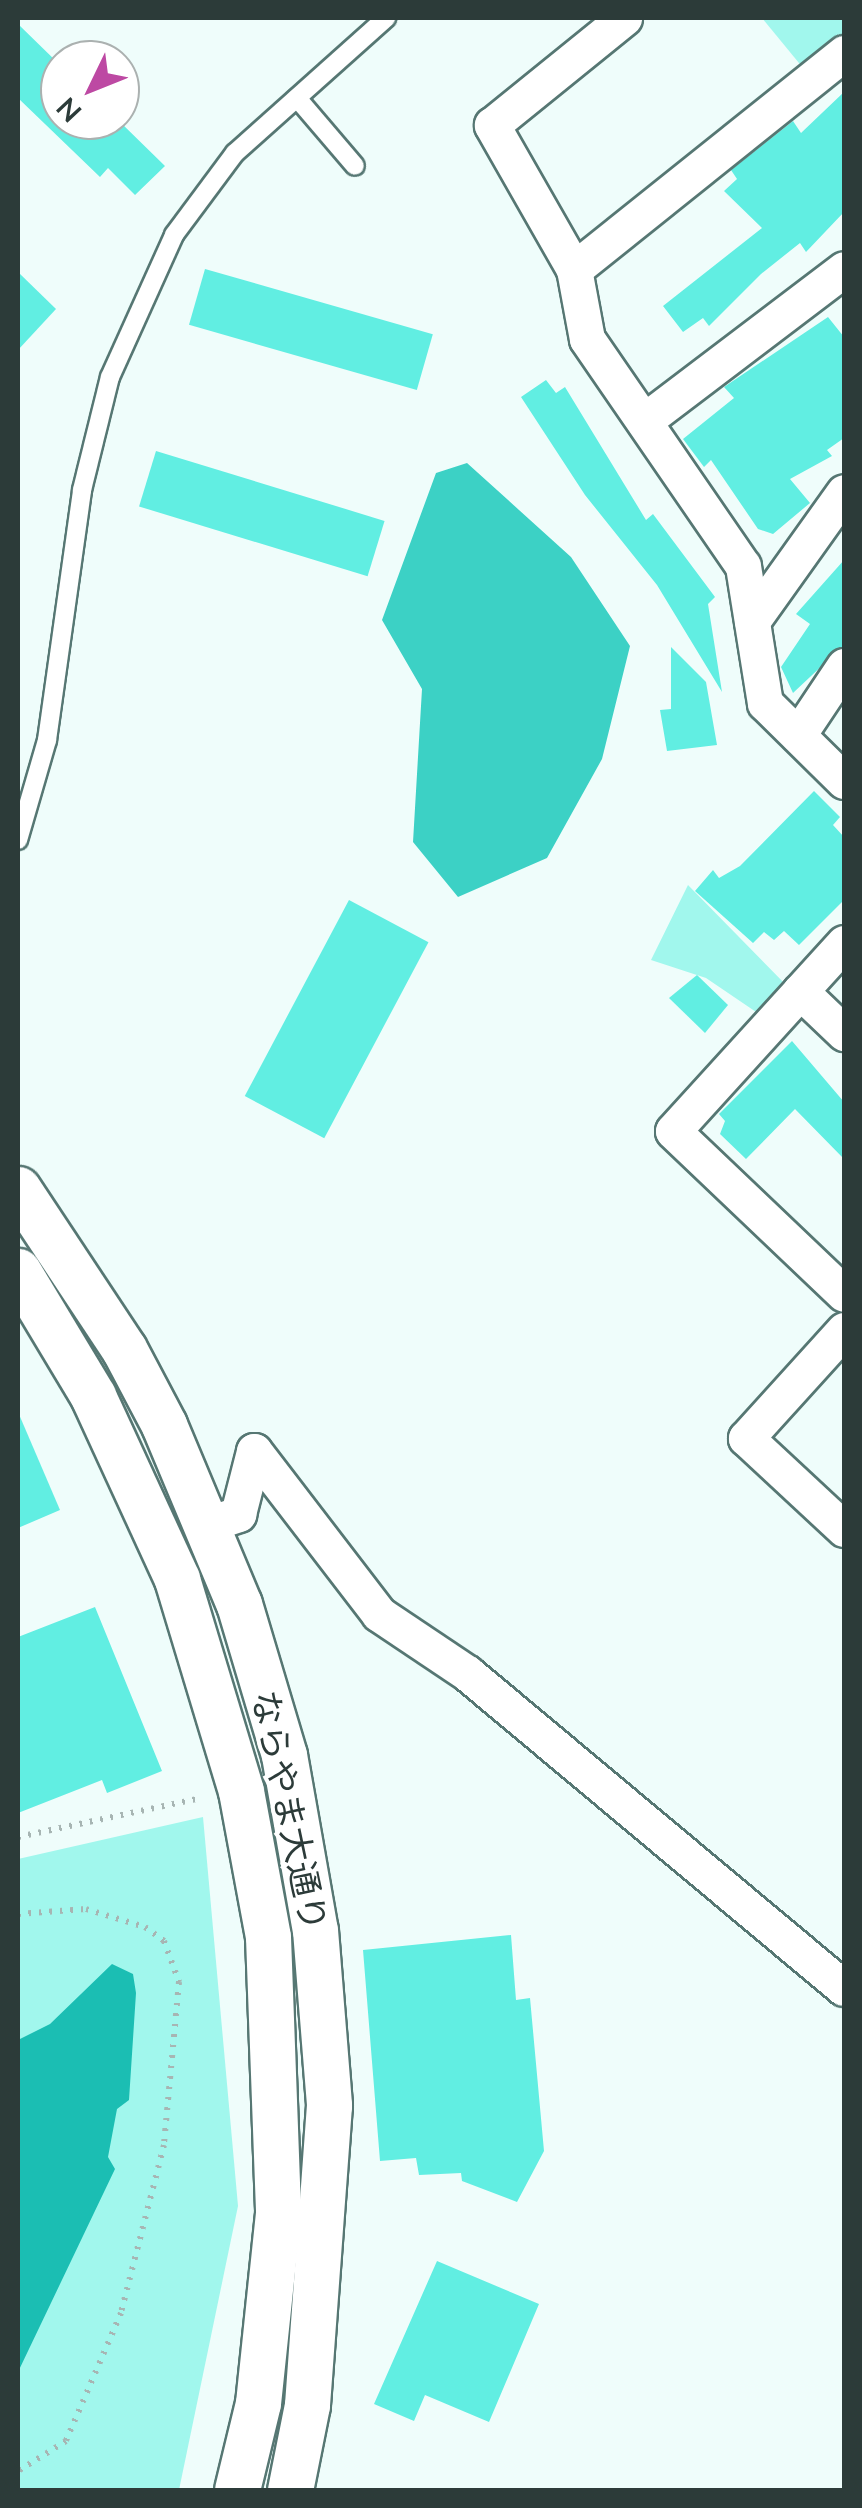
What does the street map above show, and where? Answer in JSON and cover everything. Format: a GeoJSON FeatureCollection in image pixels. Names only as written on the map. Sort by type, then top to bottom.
{"type":"FeatureCollection","features":[{"type":"Feature","properties":{"kind":"street"},"geometry":{"type":"LineString","coordinates":[[624,18],[492,125],[574,269],[588,340],[744,566],[764,703],[844,780]]}},
{"type":"Feature","properties":{"kind":"street"},"geometry":{"type":"LineString","coordinates":[[574,269],[844,53]]}},
{"type":"Feature","properties":{"kind":"street"},"geometry":{"type":"LineString","coordinates":[[644,421],[844,269]]}},
{"type":"Feature","properties":{"kind":"street"},"geometry":{"type":"LineString","coordinates":[[752,621],[844,492]]}},
{"type":"Feature","properties":{"kind":"street"},"geometry":{"type":"LineString","coordinates":[[798,735],[844,666]]}},
{"type":"Feature","properties":{"kind":"street"},"geometry":{"type":"LineString","coordinates":[[844,943],[672,1130],[844,1294]]}},
{"type":"Feature","properties":{"kind":"street"},"geometry":{"type":"LineString","coordinates":[[800,991],[844,1032]]}},
{"type":"Feature","properties":{"kind":"street","name":"ならやま大通り"},"geometry":{"type":"LineString","coordinates":[[18,1189],[124,1349],[208,1524],[284,1755],[317,1950],[329,2106],[326,2203],[290,2490]]}},
{"type":"Feature","properties":{"kind":"street","name":"ならやま大通り"},"geometry":{"type":"LineString","coordinates":[[18,1272],[94,1396],[177,1579],[241,1792],[268,1937],[278,2213],[258,2403],[237,2490]]}},
{"type":"Feature","properties":{"kind":"street"},"geometry":{"type":"LineString","coordinates":[[844,1330],[746,1438],[844,1529]]}},
{"type":"Feature","properties":{"kind":"street"},"geometry":{"type":"LineString","coordinates":[[208,1524],[238,1514],[254,1452],[379,1614],[467,1673],[844,1988]]}},
{"type":"Feature","properties":{"kind":"lane"},"geometry":{"type":"LineString","coordinates":[[18,840],[47,740],[82,490],[110,377],[174,235],[235,153],[386,18]]}},
{"type":"Feature","properties":{"kind":"lane"},"geometry":{"type":"LineString","coordinates":[[297,98],[355,166]]}},
{"type":"Feature","properties":{"kind":"path"},"geometry":{"type":"LineString","coordinates":[[18,1838],[212,1796]]}},
{"type":"Feature","properties":{"kind":"path"},"geometry":{"type":"LineString","coordinates":[[18,1914],[86,1909],[145,1927],[164,1941],[180,1982],[164,2144],[121,2314],[66,2441],[18,2470]]}},
{"type":"Feature","properties":{"kind":"shaded area"},"geometry":{"type":"Polygon","coordinates":[[[762,18],[844,18],[844,43],[808,74],[762,18]]]}},
{"type":"Feature","properties":{"kind":"shaded area"},"geometry":{"type":"Polygon","coordinates":[[[467,463],[571,557],[630,646],[602,759],[547,858],[458,897],[413,842],[422,689],[382,620],[436,473],[467,463]]]}},
{"type":"Feature","properties":{"kind":"shaded area"},"geometry":{"type":"Polygon","coordinates":[[[688,885],[789,988],[762,1016],[706,978],[651,960],[688,885]]]}},
{"type":"Feature","properties":{"kind":"shaded area"},"geometry":{"type":"Polygon","coordinates":[[[203,1817],[238,2206],[179,2490],[18,2490],[18,1859],[203,1817]]]}},
{"type":"Feature","properties":{"kind":"shaded area"},"geometry":{"type":"Polygon","coordinates":[[[112,1964],[133,1974],[136,1993],[129,2100],[117,2109],[108,2157],[115,2169],[18,2372],[18,2040],[50,2024],[112,1964]]]}},
{"type":"Feature","properties":{"kind":"building"},"geometry":{"type":"Polygon","coordinates":[[[18,24],[40,45],[40,119],[18,98],[18,24]]]}},
{"type":"Feature","properties":{"kind":"building"},"geometry":{"type":"Polygon","coordinates":[[[844,92],[844,212],[806,252],[800,243],[761,274],[709,326],[703,318],[683,332],[663,306],[762,228],[724,191],[737,179],[731,170],[793,121],[801,133],[844,92]]]}},
{"type":"Feature","properties":{"kind":"building"},"geometry":{"type":"Polygon","coordinates":[[[62,140],[138,140],[165,166],[135,195],[108,168],[100,177],[62,140]]]}},
{"type":"Feature","properties":{"kind":"building"},"geometry":{"type":"Polygon","coordinates":[[[205,269],[433,334],[417,390],[189,325],[205,269]]]}},
{"type":"Feature","properties":{"kind":"building"},"geometry":{"type":"Polygon","coordinates":[[[18,272],[56,309],[18,350],[18,272]]]}},
{"type":"Feature","properties":{"kind":"building"},"geometry":{"type":"Polygon","coordinates":[[[828,317],[844,337],[844,438],[827,450],[832,456],[790,479],[810,503],[773,534],[758,529],[711,460],[704,467],[683,439],[734,398],[724,387],[828,317]]]}},
{"type":"Feature","properties":{"kind":"building"},"geometry":{"type":"Polygon","coordinates":[[[546,380],[556,393],[565,387],[646,520],[653,514],[715,597],[708,604],[722,692],[657,585],[585,495],[521,397],[546,380]]]}},
{"type":"Feature","properties":{"kind":"building"},"geometry":{"type":"Polygon","coordinates":[[[156,451],[385,521],[368,576],[139,506],[156,451]]]}},
{"type":"Feature","properties":{"kind":"building"},"geometry":{"type":"Polygon","coordinates":[[[844,560],[844,645],[793,693],[781,667],[810,624],[796,614],[844,560]]]}},
{"type":"Feature","properties":{"kind":"building"},"geometry":{"type":"Polygon","coordinates":[[[671,647],[706,682],[717,745],[667,751],[660,710],[671,709],[671,647]]]}},
{"type":"Feature","properties":{"kind":"building"},"geometry":{"type":"Polygon","coordinates":[[[814,791],[840,817],[833,825],[844,837],[844,900],[799,945],[784,931],[774,940],[764,932],[753,943],[695,891],[713,870],[719,878],[740,866],[814,791]]]}},
{"type":"Feature","properties":{"kind":"building"},"geometry":{"type":"Polygon","coordinates":[[[349,900],[428,942],[324,1138],[245,1096],[349,900]]]}},
{"type":"Feature","properties":{"kind":"building"},"geometry":{"type":"Polygon","coordinates":[[[697,975],[728,1005],[705,1033],[669,998],[697,975]]]}},
{"type":"Feature","properties":{"kind":"building"},"geometry":{"type":"Polygon","coordinates":[[[792,1041],[844,1102],[844,1159],[795,1109],[746,1159],[720,1134],[725,1121],[719,1114],[792,1041]]]}},
{"type":"Feature","properties":{"kind":"building"},"geometry":{"type":"Polygon","coordinates":[[[18,1412],[60,1510],[18,1528],[18,1412]]]}},
{"type":"Feature","properties":{"kind":"building"},"geometry":{"type":"Polygon","coordinates":[[[95,1607],[162,1771],[107,1793],[102,1780],[18,1813],[18,1637],[95,1607]]]}},
{"type":"Feature","properties":{"kind":"building"},"geometry":{"type":"Polygon","coordinates":[[[511,1935],[516,2000],[530,1998],[544,2151],[517,2202],[462,2181],[461,2173],[419,2175],[416,2158],[380,2161],[363,1950],[511,1935]]]}},
{"type":"Feature","properties":{"kind":"building"},"geometry":{"type":"Polygon","coordinates":[[[437,2261],[539,2304],[489,2422],[425,2395],[414,2421],[374,2404],[437,2261]]]}}]}
